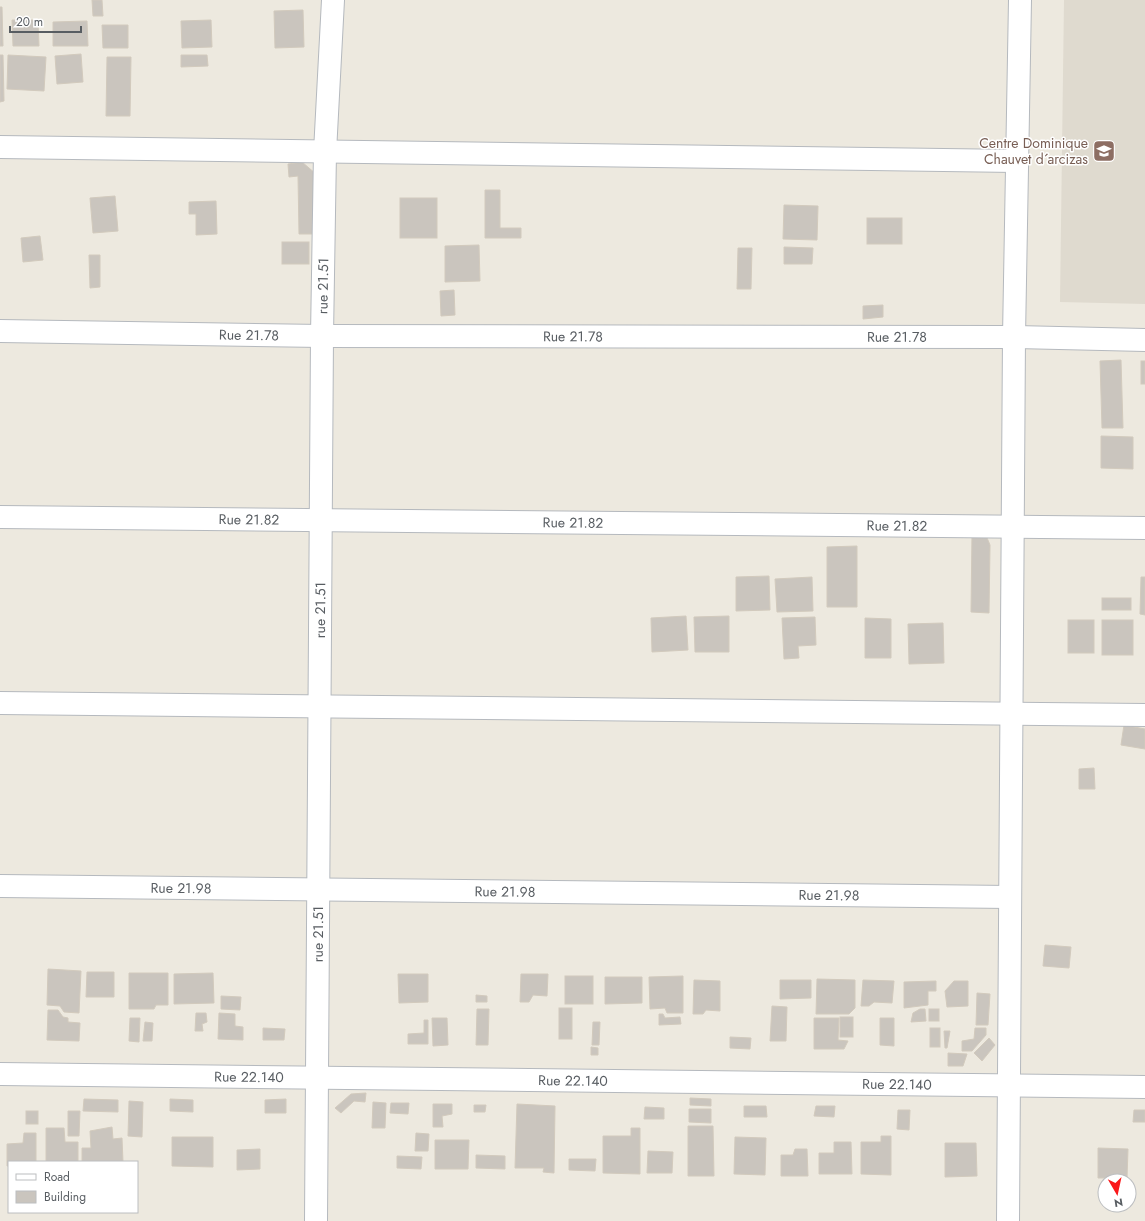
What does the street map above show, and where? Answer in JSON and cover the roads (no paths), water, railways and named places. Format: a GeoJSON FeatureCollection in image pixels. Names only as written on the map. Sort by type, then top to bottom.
{"type":"FeatureCollection","features":[{"type":"Feature","properties":{"kind":"street","name":"rue 21.51"},"geometry":{"type":"LineString","coordinates":[[316,1221],[322,336],[325,152],[333,0]]}},
{"type":"Feature","properties":{"kind":"street"},"geometry":{"type":"LineString","coordinates":[[1008,1221],[1014,338],[1020,0]]}},
{"type":"Feature","properties":{"kind":"street"},"geometry":{"type":"LineString","coordinates":[[0,147],[1016,161]]}},
{"type":"Feature","properties":{"kind":"street","name":"Rue 21.78"},"geometry":{"type":"LineString","coordinates":[[0,331],[322,336],[1014,338],[1145,340]]}},
{"type":"Feature","properties":{"kind":"street","name":"Rue 21.82"},"geometry":{"type":"LineString","coordinates":[[0,517],[1145,528]]}},
{"type":"Feature","properties":{"kind":"street"},"geometry":{"type":"LineString","coordinates":[[0,703],[1145,715]]}},
{"type":"Feature","properties":{"kind":"street","name":"Rue 21.98"},"geometry":{"type":"LineString","coordinates":[[0,886],[1010,897]]}},
{"type":"Feature","properties":{"kind":"street","name":"Rue 22.140"},"geometry":{"type":"LineString","coordinates":[[0,1074],[1145,1087]]}},
{"type":"Feature","properties":{"kind":"place","name":"Centre Dominique Chauvet d´arcizas"},"geometry":{"type":"Point","coordinates":[1104,151]}}]}
